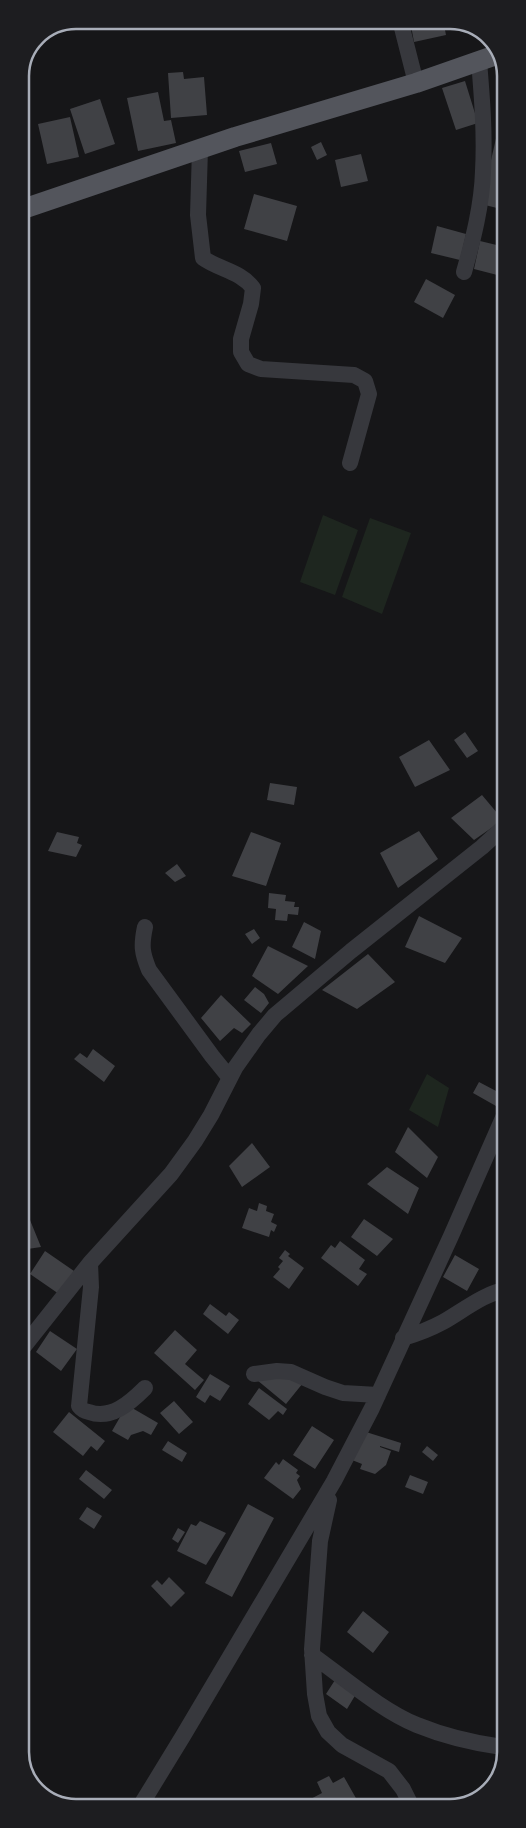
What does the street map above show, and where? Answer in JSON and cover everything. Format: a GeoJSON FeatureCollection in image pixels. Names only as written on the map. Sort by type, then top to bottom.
{"type":"FeatureCollection","features":[{"type":"Feature","properties":{"kind":"main road"},"geometry":{"type":"LineString","coordinates":[[29,207],[200,149],[416,83],[493,56]]}},
{"type":"Feature","properties":{"kind":"street"},"geometry":{"type":"LineString","coordinates":[[402,29],[416,83]]}},
{"type":"Feature","properties":{"kind":"street"},"geometry":{"type":"LineString","coordinates":[[464,272],[475,231],[483,173],[483,118],[479,60]]}},
{"type":"Feature","properties":{"kind":"street"},"geometry":{"type":"LineString","coordinates":[[200,149],[198,216],[203,258],[214,266],[246,279],[253,288],[251,304],[241,339],[241,352],[248,364],[261,369],[354,375],[366,381],[369,394],[350,462]]}},
{"type":"Feature","properties":{"kind":"street"},"geometry":{"type":"LineString","coordinates":[[29,1340],[90,1263],[171,1174],[195,1141],[230,1078],[259,1034],[282,1010],[350,950],[497,833]]}},
{"type":"Feature","properties":{"kind":"street"},"geometry":{"type":"LineString","coordinates":[[145,927],[142,944],[143,955],[149,970],[230,1078]]}},
{"type":"Feature","properties":{"kind":"street"},"geometry":{"type":"LineString","coordinates":[[148,1799],[334,1481],[378,1395],[497,1132]]}},
{"type":"Feature","properties":{"kind":"street"},"geometry":{"type":"LineString","coordinates":[[90,1263],[92,1287],[79,1406],[82,1410],[93,1414],[109,1414],[132,1400],[145,1388]]}},
{"type":"Feature","properties":{"kind":"street"},"geometry":{"type":"LineString","coordinates":[[403,1338],[425,1331],[497,1293]]}},
{"type":"Feature","properties":{"kind":"street"},"geometry":{"type":"LineString","coordinates":[[254,1374],[277,1371],[291,1372],[343,1393],[378,1395]]}},
{"type":"Feature","properties":{"kind":"street"},"geometry":{"type":"LineString","coordinates":[[334,1481],[320,1541],[316,1576],[312,1654],[315,1694],[319,1716],[328,1732],[342,1745],[389,1771],[408,1799]]}},
{"type":"Feature","properties":{"kind":"street"},"geometry":{"type":"LineString","coordinates":[[312,1654],[380,1704],[416,1725],[474,1744],[497,1747]]}},
{"type":"Feature","properties":{"kind":"shaded area"},"geometry":{"type":"Polygon","coordinates":[[[323,515],[358,530],[335,595],[300,582],[323,515]]]}},
{"type":"Feature","properties":{"kind":"shaded area"},"geometry":{"type":"Polygon","coordinates":[[[370,518],[411,533],[382,614],[342,597],[370,518]]]}},
{"type":"Feature","properties":{"kind":"shaded area"},"geometry":{"type":"Polygon","coordinates":[[[427,1074],[449,1088],[438,1127],[409,1110],[427,1074]]]}},
{"type":"Feature","properties":{"kind":"building"},"geometry":{"type":"Polygon","coordinates":[[[412,29],[445,29],[446,35],[414,42],[412,29]]]}},
{"type":"Feature","properties":{"kind":"building"},"geometry":{"type":"Polygon","coordinates":[[[183,72],[184,79],[204,77],[207,115],[171,118],[168,73],[183,72]]]}},
{"type":"Feature","properties":{"kind":"building"},"geometry":{"type":"Polygon","coordinates":[[[465,81],[478,123],[456,130],[442,88],[465,81]]]}},
{"type":"Feature","properties":{"kind":"building"},"geometry":{"type":"Polygon","coordinates":[[[158,92],[164,121],[171,120],[176,143],[138,151],[127,98],[158,92]]]}},
{"type":"Feature","properties":{"kind":"building"},"geometry":{"type":"Polygon","coordinates":[[[100,99],[115,144],[85,154],[70,109],[100,99]]]}},
{"type":"Feature","properties":{"kind":"building"},"geometry":{"type":"Polygon","coordinates":[[[70,117],[79,157],[47,164],[38,124],[70,117]]]}},
{"type":"Feature","properties":{"kind":"building"},"geometry":{"type":"Polygon","coordinates":[[[497,134],[497,208],[481,204],[497,134]]]}},
{"type":"Feature","properties":{"kind":"building"},"geometry":{"type":"Polygon","coordinates":[[[321,142],[327,155],[317,160],[311,147],[321,142]]]}},
{"type":"Feature","properties":{"kind":"building"},"geometry":{"type":"Polygon","coordinates":[[[271,143],[277,164],[245,172],[239,151],[271,143]]]}},
{"type":"Feature","properties":{"kind":"building"},"geometry":{"type":"Polygon","coordinates":[[[361,154],[368,181],[341,187],[335,160],[361,154]]]}},
{"type":"Feature","properties":{"kind":"building"},"geometry":{"type":"Polygon","coordinates":[[[254,194],[297,206],[287,241],[244,229],[254,194]]]}},
{"type":"Feature","properties":{"kind":"building"},"geometry":{"type":"Polygon","coordinates":[[[437,226],[466,234],[460,260],[431,253],[437,226]]]}},
{"type":"Feature","properties":{"kind":"building"},"geometry":{"type":"Polygon","coordinates":[[[480,241],[497,245],[497,275],[474,269],[480,241]]]}},
{"type":"Feature","properties":{"kind":"building"},"geometry":{"type":"Polygon","coordinates":[[[426,279],[455,295],[443,318],[414,302],[426,279]]]}},
{"type":"Feature","properties":{"kind":"building"},"geometry":{"type":"Polygon","coordinates":[[[465,732],[478,751],[467,758],[454,740],[465,732]]]}},
{"type":"Feature","properties":{"kind":"building"},"geometry":{"type":"Polygon","coordinates":[[[429,740],[450,770],[415,787],[399,757],[429,740]]]}},
{"type":"Feature","properties":{"kind":"building"},"geometry":{"type":"Polygon","coordinates":[[[270,783],[297,787],[294,805],[267,800],[270,783]]]}},
{"type":"Feature","properties":{"kind":"building"},"geometry":{"type":"Polygon","coordinates":[[[482,795],[497,813],[497,824],[474,840],[451,818],[482,795]]]}},
{"type":"Feature","properties":{"kind":"building"},"geometry":{"type":"Polygon","coordinates":[[[419,831],[438,859],[398,888],[380,853],[419,831]]]}},
{"type":"Feature","properties":{"kind":"building"},"geometry":{"type":"Polygon","coordinates":[[[57,832],[79,837],[77,843],[82,845],[76,857],[48,851],[57,832]]]}},
{"type":"Feature","properties":{"kind":"building"},"geometry":{"type":"Polygon","coordinates":[[[251,832],[281,843],[266,886],[232,876],[251,832]]]}},
{"type":"Feature","properties":{"kind":"building"},"geometry":{"type":"Polygon","coordinates":[[[177,864],[186,876],[175,882],[165,873],[177,864]]]}},
{"type":"Feature","properties":{"kind":"building"},"geometry":{"type":"Polygon","coordinates":[[[269,893],[286,895],[285,901],[295,902],[294,907],[299,907],[298,915],[288,914],[287,921],[275,920],[276,909],[268,908],[269,893]]]}},
{"type":"Feature","properties":{"kind":"building"},"geometry":{"type":"Polygon","coordinates":[[[419,916],[462,938],[445,963],[405,947],[419,916]]]}},
{"type":"Feature","properties":{"kind":"building"},"geometry":{"type":"Polygon","coordinates":[[[304,922],[321,931],[315,959],[292,947],[304,922]]]}},
{"type":"Feature","properties":{"kind":"building"},"geometry":{"type":"Polygon","coordinates":[[[254,929],[260,938],[252,944],[245,934],[254,929]]]}},
{"type":"Feature","properties":{"kind":"building"},"geometry":{"type":"Polygon","coordinates":[[[268,946],[308,966],[278,994],[252,976],[268,946]]]}},
{"type":"Feature","properties":{"kind":"building"},"geometry":{"type":"Polygon","coordinates":[[[368,954],[395,982],[357,1009],[322,990],[368,954]]]}},
{"type":"Feature","properties":{"kind":"building"},"geometry":{"type":"Polygon","coordinates":[[[255,987],[264,994],[269,1003],[261,1013],[244,1000],[255,987]]]}},
{"type":"Feature","properties":{"kind":"building"},"geometry":{"type":"Polygon","coordinates":[[[221,995],[251,1024],[242,1033],[234,1028],[220,1041],[201,1018],[221,995]]]}},
{"type":"Feature","properties":{"kind":"building"},"geometry":{"type":"Polygon","coordinates":[[[93,1049],[115,1066],[104,1082],[74,1059],[80,1053],[87,1058],[93,1049]]]}},
{"type":"Feature","properties":{"kind":"building"},"geometry":{"type":"Polygon","coordinates":[[[479,1082],[497,1091],[497,1104],[496,1106],[473,1093],[479,1082]]]}},
{"type":"Feature","properties":{"kind":"building"},"geometry":{"type":"Polygon","coordinates":[[[408,1127],[438,1157],[427,1178],[395,1152],[408,1127]]]}},
{"type":"Feature","properties":{"kind":"building"},"geometry":{"type":"Polygon","coordinates":[[[252,1143],[270,1167],[242,1187],[229,1166],[252,1143]]]}},
{"type":"Feature","properties":{"kind":"building"},"geometry":{"type":"Polygon","coordinates":[[[387,1167],[419,1188],[408,1214],[367,1184],[387,1167]]]}},
{"type":"Feature","properties":{"kind":"building"},"geometry":{"type":"Polygon","coordinates":[[[259,1203],[267,1206],[266,1211],[274,1214],[271,1222],[277,1225],[274,1232],[271,1230],[269,1237],[242,1228],[249,1208],[257,1211],[259,1203]]]}},
{"type":"Feature","properties":{"kind":"building"},"geometry":{"type":"Polygon","coordinates":[[[364,1219],[393,1239],[377,1256],[351,1237],[364,1219]]]}},
{"type":"Feature","properties":{"kind":"building"},"geometry":{"type":"Polygon","coordinates":[[[30,1220],[41,1247],[29,1249],[30,1220]]]}},
{"type":"Feature","properties":{"kind":"building"},"geometry":{"type":"Polygon","coordinates":[[[340,1241],[365,1260],[359,1269],[367,1274],[358,1286],[321,1258],[331,1245],[335,1248],[340,1241]]]}},
{"type":"Feature","properties":{"kind":"building"},"geometry":{"type":"Polygon","coordinates":[[[285,1250],[290,1254],[288,1256],[304,1268],[289,1289],[273,1277],[280,1269],[278,1267],[283,1261],[279,1258],[285,1250]]]}},
{"type":"Feature","properties":{"kind":"building"},"geometry":{"type":"Polygon","coordinates":[[[45,1251],[74,1271],[59,1294],[30,1274],[45,1251]]]}},
{"type":"Feature","properties":{"kind":"building"},"geometry":{"type":"Polygon","coordinates":[[[455,1255],[479,1269],[467,1291],[443,1277],[455,1255]]]}},
{"type":"Feature","properties":{"kind":"building"},"geometry":{"type":"Polygon","coordinates":[[[210,1304],[226,1316],[229,1312],[239,1320],[228,1334],[203,1314],[210,1304]]]}},
{"type":"Feature","properties":{"kind":"building"},"geometry":{"type":"Polygon","coordinates":[[[175,1330],[197,1350],[185,1364],[204,1380],[195,1390],[154,1353],[175,1330]]]}},
{"type":"Feature","properties":{"kind":"building"},"geometry":{"type":"Polygon","coordinates":[[[50,1331],[77,1349],[61,1371],[36,1352],[50,1331]]]}},
{"type":"Feature","properties":{"kind":"building"},"geometry":{"type":"Polygon","coordinates":[[[210,1374],[230,1386],[220,1401],[210,1395],[205,1403],[196,1397],[210,1374]]]}},
{"type":"Feature","properties":{"kind":"building"},"geometry":{"type":"Polygon","coordinates":[[[290,1375],[303,1383],[286,1404],[257,1380],[290,1375]]]}},
{"type":"Feature","properties":{"kind":"building"},"geometry":{"type":"Polygon","coordinates":[[[259,1388],[287,1409],[283,1415],[278,1411],[269,1420],[248,1404],[259,1388]]]}},
{"type":"Feature","properties":{"kind":"building"},"geometry":{"type":"Polygon","coordinates":[[[174,1401],[193,1422],[179,1434],[160,1413],[174,1401]]]}},
{"type":"Feature","properties":{"kind":"building"},"geometry":{"type":"Polygon","coordinates":[[[127,1405],[158,1423],[151,1435],[143,1431],[131,1435],[128,1440],[112,1431],[127,1405]]]}},
{"type":"Feature","properties":{"kind":"building"},"geometry":{"type":"Polygon","coordinates":[[[69,1412],[105,1441],[97,1451],[91,1446],[83,1456],[53,1432],[69,1412]]]}},
{"type":"Feature","properties":{"kind":"building"},"geometry":{"type":"Polygon","coordinates":[[[312,1426],[334,1440],[315,1469],[293,1455],[312,1426]]]}},
{"type":"Feature","properties":{"kind":"building"},"geometry":{"type":"Polygon","coordinates":[[[366,1432],[401,1443],[399,1452],[380,1446],[391,1451],[386,1465],[375,1474],[360,1469],[362,1464],[352,1460],[366,1432]]]}},
{"type":"Feature","properties":{"kind":"building"},"geometry":{"type":"Polygon","coordinates":[[[168,1441],[187,1453],[182,1462],[162,1450],[168,1441]]]}},
{"type":"Feature","properties":{"kind":"building"},"geometry":{"type":"Polygon","coordinates":[[[427,1446],[438,1455],[433,1461],[422,1452],[427,1446]]]}},
{"type":"Feature","properties":{"kind":"building"},"geometry":{"type":"Polygon","coordinates":[[[283,1459],[298,1470],[296,1473],[300,1476],[297,1480],[301,1489],[293,1499],[264,1478],[276,1462],[279,1465],[283,1459]]]}},
{"type":"Feature","properties":{"kind":"building"},"geometry":{"type":"Polygon","coordinates":[[[86,1470],[112,1490],[104,1499],[79,1479],[86,1470]]]}},
{"type":"Feature","properties":{"kind":"building"},"geometry":{"type":"Polygon","coordinates":[[[410,1475],[428,1482],[423,1494],[405,1487],[410,1475]]]}},
{"type":"Feature","properties":{"kind":"building"},"geometry":{"type":"Polygon","coordinates":[[[248,1504],[274,1518],[232,1597],[205,1583],[248,1504]]]}},
{"type":"Feature","properties":{"kind":"building"},"geometry":{"type":"Polygon","coordinates":[[[87,1507],[102,1516],[94,1529],[79,1519],[87,1507]]]}},
{"type":"Feature","properties":{"kind":"building"},"geometry":{"type":"Polygon","coordinates":[[[200,1521],[226,1533],[206,1565],[177,1551],[191,1524],[196,1526],[200,1521]]]}},
{"type":"Feature","properties":{"kind":"building"},"geometry":{"type":"Polygon","coordinates":[[[178,1528],[185,1532],[178,1543],[172,1539],[178,1528]]]}},
{"type":"Feature","properties":{"kind":"building"},"geometry":{"type":"Polygon","coordinates":[[[169,1577],[185,1593],[171,1607],[151,1586],[157,1580],[162,1585],[169,1577]]]}},
{"type":"Feature","properties":{"kind":"building"},"geometry":{"type":"Polygon","coordinates":[[[363,1611],[389,1632],[373,1653],[347,1632],[363,1611]]]}},
{"type":"Feature","properties":{"kind":"building"},"geometry":{"type":"Polygon","coordinates":[[[335,1680],[356,1694],[347,1709],[326,1694],[335,1680]]]}},
{"type":"Feature","properties":{"kind":"building"},"geometry":{"type":"Polygon","coordinates":[[[329,1776],[333,1783],[344,1777],[356,1799],[311,1799],[322,1793],[317,1782],[329,1776]]]}}]}
